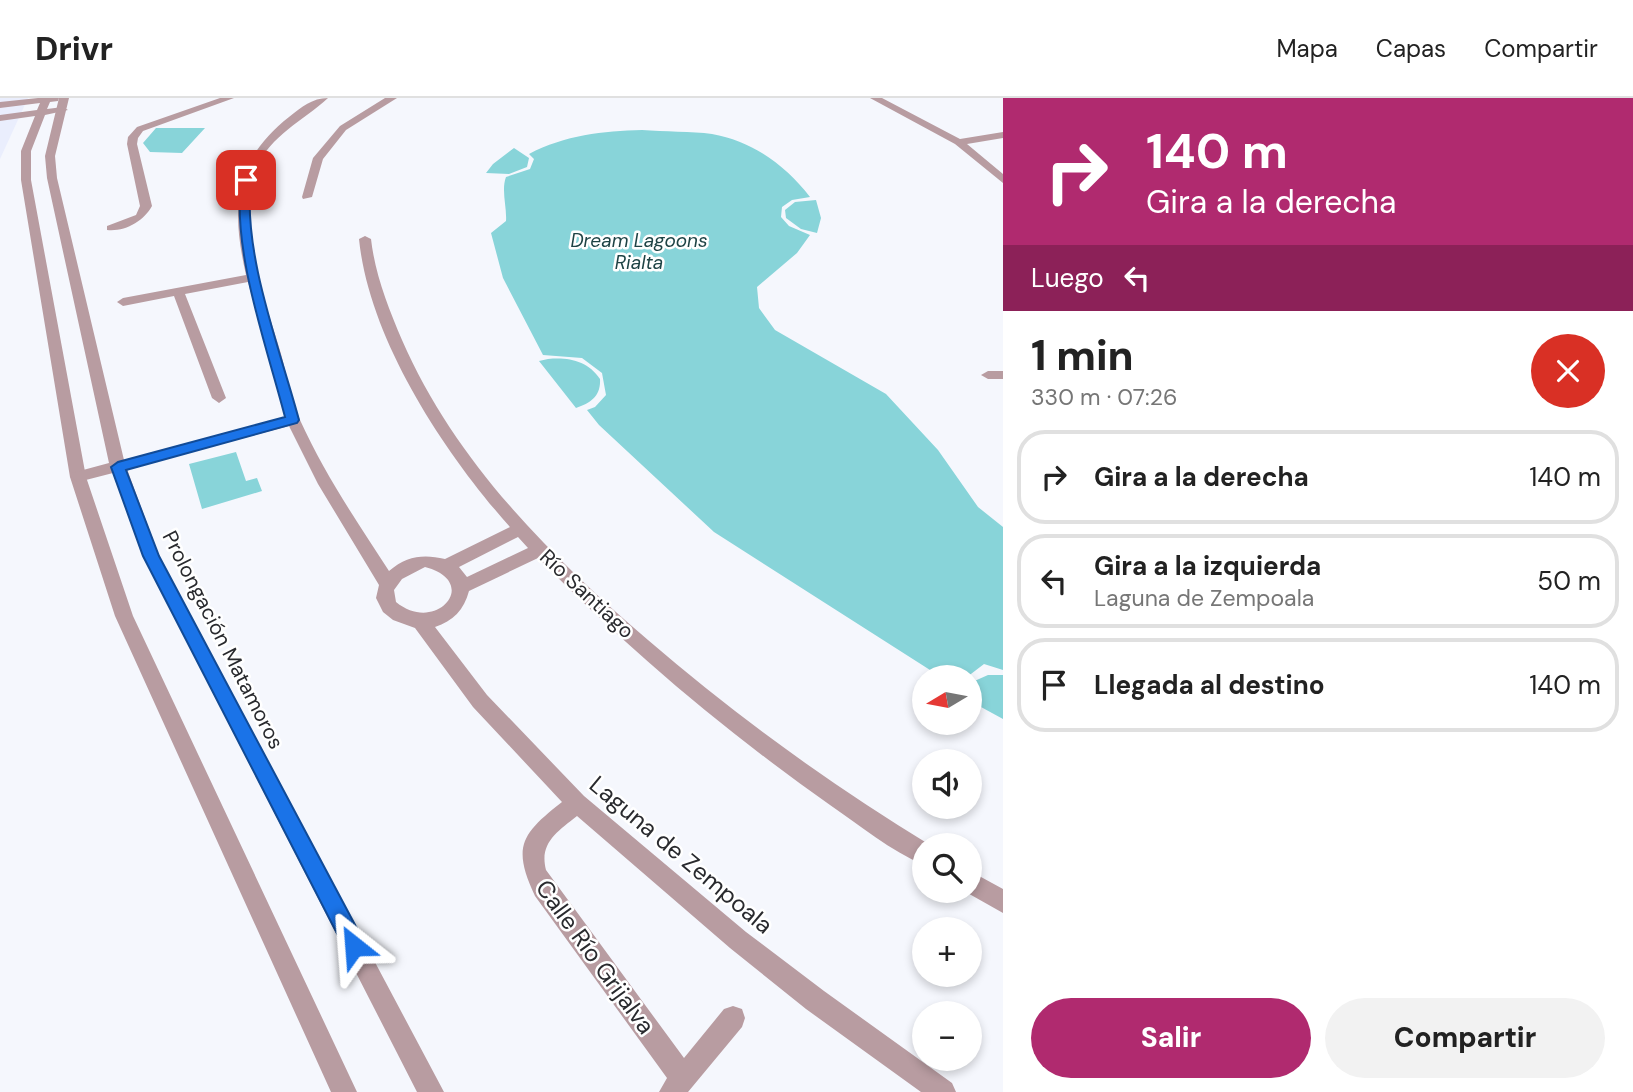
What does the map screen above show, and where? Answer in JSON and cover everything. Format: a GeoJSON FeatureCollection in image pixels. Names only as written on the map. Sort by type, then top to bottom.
{"type":"FeatureCollection","features":[{"type":"Feature","properties":{"kind":"street"},"geometry":{"type":"LineString","coordinates":[[111,228],[140,217],[146,206],[132,144],[133,137],[140,129],[229,98]]}},
{"type":"Feature","properties":{"kind":"street"},"geometry":{"type":"LineString","coordinates":[[307,197],[318,159],[343,128],[392,98]]}},
{"type":"Feature","properties":{"kind":"street"},"geometry":{"type":"LineString","coordinates":[[875,98],[959,142],[1003,180]]}},
{"type":"Feature","properties":{"kind":"street"},"geometry":{"type":"LineString","coordinates":[[315,99],[285,126],[257,157],[246,180],[242,210],[253,277],[293,420],[387,583]]}},
{"type":"Feature","properties":{"kind":"street"},"geometry":{"type":"LineString","coordinates":[[0,105],[53,103]]}},
{"type":"Feature","properties":{"kind":"street"},"geometry":{"type":"LineString","coordinates":[[0,118],[53,103]]}},
{"type":"Feature","properties":{"kind":"street"},"geometry":{"type":"LineString","coordinates":[[53,103],[26,151],[26,180],[78,477],[124,616],[344,1092]]}},
{"type":"Feature","properties":{"kind":"street","name":"Prolongación Matamoros"},"geometry":{"type":"LineString","coordinates":[[53,103],[50,156],[52,178],[118,467],[151,556],[431,1092]]}},
{"type":"Feature","properties":{"kind":"street"},"geometry":{"type":"LineString","coordinates":[[959,142],[1003,135]]}},
{"type":"Feature","properties":{"kind":"street","name":"Río Santiago"},"geometry":{"type":"LineString","coordinates":[[365,239],[367,266],[391,331],[424,401],[453,448],[520,529],[612,621],[762,744],[912,846]]}},
{"type":"Feature","properties":{"kind":"street"},"geometry":{"type":"LineString","coordinates":[[124,302],[253,277]]}},
{"type":"Feature","properties":{"kind":"street"},"geometry":{"type":"LineString","coordinates":[[178,291],[219,398]]}},
{"type":"Feature","properties":{"kind":"street"},"geometry":{"type":"LineString","coordinates":[[78,477],[293,420]]}},
{"type":"Feature","properties":{"kind":"street"},"geometry":{"type":"LineString","coordinates":[[447,566],[520,529]]}},
{"type":"Feature","properties":{"kind":"street"},"geometry":{"type":"LineString","coordinates":[[462,587],[540,550]]}},
{"type":"Feature","properties":{"kind":"street"},"geometry":{"type":"LineString","coordinates":[[437,562],[447,566],[457,575],[462,587],[461,597],[455,607],[433,620],[420,621],[396,613],[388,604],[387,583],[393,575],[413,563],[437,562]]}},
{"type":"Feature","properties":{"kind":"street","name":"Laguna de Zempoala"},"geometry":{"type":"LineString","coordinates":[[420,621],[480,701],[577,803],[738,940],[815,1000],[943,1092]]}},
{"type":"Feature","properties":{"kind":"street","name":"Calle Río Grijalva"},"geometry":{"type":"LineString","coordinates":[[577,803],[541,832],[530,852],[531,866],[543,888],[678,1086],[733,1018]]}},
{"type":"Feature","properties":{"kind":"street"},"geometry":{"type":"LineString","coordinates":[[982,889],[1003,902]]}},
{"type":"Feature","properties":{"kind":"shaded area"},"geometry":{"type":"Polygon","coordinates":[[[0,98],[28,98],[0,159],[0,98]]]}},
{"type":"Feature","properties":{"kind":"water"},"geometry":{"type":"Polygon","coordinates":[[[156,128],[205,128],[182,153],[150,152],[143,143],[156,128]]]}},
{"type":"Feature","properties":{"kind":"water","name":"Dream Lagoons Rialta"},"geometry":{"type":"Polygon","coordinates":[[[642,130],[696,132],[727,137],[767,156],[790,175],[810,197],[792,200],[782,207],[781,217],[789,226],[810,235],[797,253],[757,287],[759,308],[775,330],[886,394],[938,450],[978,507],[1003,527],[1003,670],[984,664],[922,665],[714,532],[599,425],[587,410],[595,407],[606,395],[602,373],[582,358],[543,355],[503,278],[491,233],[506,221],[506,177],[530,169],[534,159],[529,154],[556,142],[599,133],[642,130]]]}},
{"type":"Feature","properties":{"kind":"water"},"geometry":{"type":"Polygon","coordinates":[[[514,148],[529,158],[527,167],[509,174],[486,173],[493,164],[514,148]]]}},
{"type":"Feature","properties":{"kind":"water"},"geometry":{"type":"Polygon","coordinates":[[[816,200],[821,218],[817,233],[801,229],[786,218],[785,210],[795,202],[816,200]]]}},
{"type":"Feature","properties":{"kind":"water"},"geometry":{"type":"Polygon","coordinates":[[[571,360],[590,368],[600,379],[599,390],[594,398],[576,408],[539,361],[571,360]]]}},
{"type":"Feature","properties":{"kind":"water"},"geometry":{"type":"Polygon","coordinates":[[[236,452],[246,481],[257,478],[262,491],[202,509],[189,464],[236,452]]]}},
{"type":"Feature","properties":{"kind":"water"},"geometry":{"type":"Polygon","coordinates":[[[1003,675],[1003,719],[982,708],[982,678],[1003,675]]]}},
{"type":"Feature","properties":{"kind":"route"},"geometry":{"type":"LineString","coordinates":[[246,180],[242,210],[253,277],[293,420],[232,434],[118,467],[151,556],[354,946]]}}]}
